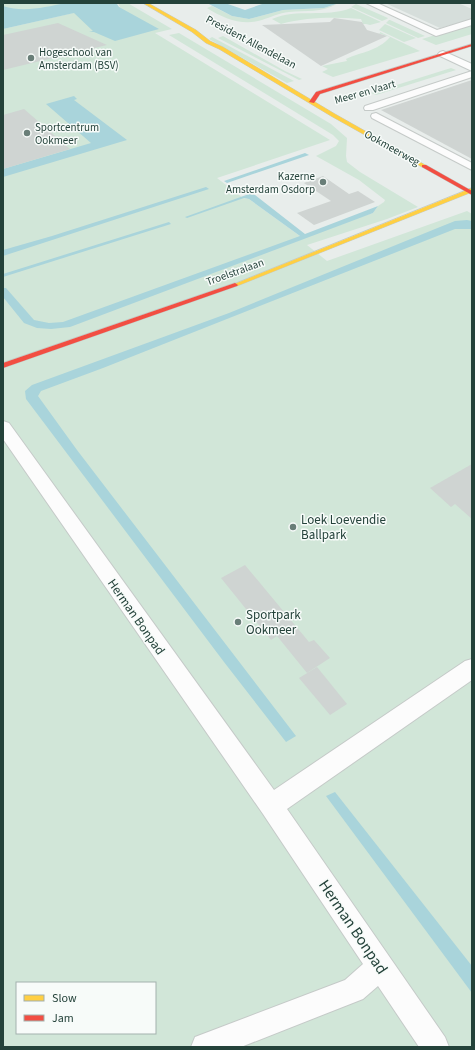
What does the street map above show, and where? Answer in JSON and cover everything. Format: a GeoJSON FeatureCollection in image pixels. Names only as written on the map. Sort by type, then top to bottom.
{"type":"FeatureCollection","features":[{"type":"Feature","properties":{"kind":"main road","name":"President Allendelaan"},"geometry":{"type":"LineString","coordinates":[[145,3],[194,31],[208,42],[221,48],[312,102]]}},
{"type":"Feature","properties":{"kind":"main road","name":"President Allendelaan"},"geometry":{"type":"LineString","coordinates":[[157,3],[214,37],[276,70]]}},
{"type":"Feature","properties":{"kind":"main road","name":"Meer en Vaart"},"geometry":{"type":"LineString","coordinates":[[312,102],[318,93],[472,45]]}},
{"type":"Feature","properties":{"kind":"main road"},"geometry":{"type":"LineString","coordinates":[[447,68],[472,60]]}},
{"type":"Feature","properties":{"kind":"main road"},"geometry":{"type":"LineString","coordinates":[[308,88],[318,93]]}},
{"type":"Feature","properties":{"kind":"main road","name":"Meer en Vaart"},"geometry":{"type":"LineString","coordinates":[[312,102],[331,102],[318,93]]}},
{"type":"Feature","properties":{"kind":"main road","name":"Ookmeerweg"},"geometry":{"type":"LineString","coordinates":[[312,102],[471,189]]}},
{"type":"Feature","properties":{"kind":"main road","name":"Ookmeerweg"},"geometry":{"type":"LineString","coordinates":[[362,121],[442,167],[471,189]]}},
{"type":"Feature","properties":{"kind":"main road","name":"Troelstralaan"},"geometry":{"type":"LineString","coordinates":[[3,366],[257,277],[471,189]]}},
{"type":"Feature","properties":{"kind":"street"},"geometry":{"type":"LineString","coordinates":[[370,3],[436,33],[472,22]]}},
{"type":"Feature","properties":{"kind":"street"},"geometry":{"type":"LineString","coordinates":[[442,54],[472,68]]}},
{"type":"Feature","properties":{"kind":"street","name":"Meer en Vaart"},"geometry":{"type":"LineString","coordinates":[[373,112],[472,74]]}},
{"type":"Feature","properties":{"kind":"street","name":"Ookmeerweg"},"geometry":{"type":"LineString","coordinates":[[373,112],[472,168]]}},
{"type":"Feature","properties":{"kind":"street","name":"Herman Bonpad"},"geometry":{"type":"LineString","coordinates":[[3,427],[271,806],[435,1047]]}},
{"type":"Feature","properties":{"kind":"street"},"geometry":{"type":"LineString","coordinates":[[271,806],[472,668]]}},
{"type":"Feature","properties":{"kind":"street"},"geometry":{"type":"LineString","coordinates":[[205,1047],[354,990],[380,966]]}},
{"type":"Feature","properties":{"kind":"shaded area"},"geometry":{"type":"Polygon","coordinates":[[[385,3],[458,3],[472,9],[472,19],[440,28],[385,3]]]}},
{"type":"Feature","properties":{"kind":"green space"},"geometry":{"type":"Polygon","coordinates":[[[3,3],[84,3],[3,21],[3,3]]]}},
{"type":"Feature","properties":{"kind":"green space","name":"Sportpark Ookmeer"},"geometry":{"type":"Polygon","coordinates":[[[118,3],[128,3],[172,29],[155,33],[330,140],[217,178],[243,198],[249,199],[300,236],[297,237],[373,213],[385,200],[359,180],[316,156],[336,146],[339,141],[333,135],[169,35],[179,33],[331,124],[347,138],[347,162],[360,172],[418,207],[387,219],[307,245],[327,261],[467,211],[472,214],[472,1047],[3,1047],[3,29],[73,13],[120,7],[118,3]]]}},
{"type":"Feature","properties":{"kind":"green space"},"geometry":{"type":"Polygon","coordinates":[[[337,4],[325,9],[278,14],[255,22],[241,22],[227,18],[207,8],[212,6],[232,16],[249,19],[283,10],[324,8],[337,4]]]}},
{"type":"Feature","properties":{"kind":"green space"},"geometry":{"type":"Polygon","coordinates":[[[356,4],[388,18],[382,21],[351,7],[356,4]]]}},
{"type":"Feature","properties":{"kind":"green space"},"geometry":{"type":"Polygon","coordinates":[[[351,8],[381,22],[370,25],[363,24],[361,19],[331,18],[301,20],[281,24],[272,19],[291,14],[341,11],[351,8]]]}},
{"type":"Feature","properties":{"kind":"green space"},"geometry":{"type":"Polygon","coordinates":[[[389,20],[425,36],[418,38],[386,23],[389,20]]]}},
{"type":"Feature","properties":{"kind":"green space"},"geometry":{"type":"Polygon","coordinates":[[[385,24],[416,38],[404,42],[379,30],[385,24]]]}},
{"type":"Feature","properties":{"kind":"green space"},"geometry":{"type":"Polygon","coordinates":[[[472,24],[472,34],[436,45],[422,39],[472,24]]]}},
{"type":"Feature","properties":{"kind":"green space"},"geometry":{"type":"Polygon","coordinates":[[[380,32],[420,51],[333,77],[322,72],[328,69],[322,66],[347,61],[346,59],[369,51],[385,42],[390,37],[378,33],[380,32]]]}},
{"type":"Feature","properties":{"kind":"green space"},"geometry":{"type":"Polygon","coordinates":[[[223,36],[302,79],[299,80],[218,38],[223,36]]]}},
{"type":"Feature","properties":{"kind":"green space"},"geometry":{"type":"Polygon","coordinates":[[[212,37],[294,81],[287,83],[209,39],[212,37]]]}},
{"type":"Feature","properties":{"kind":"green space"},"geometry":{"type":"Polygon","coordinates":[[[451,68],[456,70],[376,95],[371,93],[451,68]]]}},
{"type":"Feature","properties":{"kind":"water"},"geometry":{"type":"Polygon","coordinates":[[[66,3],[119,3],[117,4],[119,7],[159,29],[115,41],[94,32],[89,32],[93,31],[74,13],[3,29],[3,6],[27,9],[42,8],[66,3]]]}},
{"type":"Feature","properties":{"kind":"water"},"geometry":{"type":"Polygon","coordinates":[[[207,3],[225,3],[245,10],[265,3],[339,3],[324,8],[283,10],[249,19],[232,16],[207,3]]]}},
{"type":"Feature","properties":{"kind":"water"},"geometry":{"type":"Polygon","coordinates":[[[74,96],[77,99],[74,100],[127,140],[3,177],[3,169],[91,143],[46,104],[74,96]]]}},
{"type":"Feature","properties":{"kind":"water"},"geometry":{"type":"Polygon","coordinates":[[[305,153],[309,155],[227,183],[224,181],[305,153]]]}},
{"type":"Feature","properties":{"kind":"water"},"geometry":{"type":"Polygon","coordinates":[[[206,187],[209,189],[3,256],[3,250],[206,187]]]}},
{"type":"Feature","properties":{"kind":"water"},"geometry":{"type":"Polygon","coordinates":[[[249,194],[255,195],[305,234],[378,206],[373,213],[70,327],[51,329],[37,328],[24,323],[3,297],[3,288],[6,288],[34,320],[49,323],[63,322],[300,236],[249,199],[244,198],[187,218],[185,217],[249,194]]]}},
{"type":"Feature","properties":{"kind":"water"},"geometry":{"type":"Polygon","coordinates":[[[455,221],[472,221],[472,229],[455,229],[41,391],[38,396],[77,450],[296,736],[286,742],[26,399],[25,391],[32,385],[229,313],[455,221]]]}},
{"type":"Feature","properties":{"kind":"water"},"geometry":{"type":"Polygon","coordinates":[[[169,222],[171,224],[3,277],[3,274],[169,222]]]}},
{"type":"Feature","properties":{"kind":"water"},"geometry":{"type":"Polygon","coordinates":[[[335,792],[472,966],[472,993],[326,796],[335,792]]]}},
{"type":"Feature","properties":{"kind":"building"},"geometry":{"type":"Polygon","coordinates":[[[334,18],[362,22],[367,30],[387,36],[321,66],[262,25],[330,22],[334,18]]]}},
{"type":"Feature","properties":{"kind":"building","name":"Hogeschool van Amsterdam (BSV)"},"geometry":{"type":"Polygon","coordinates":[[[58,23],[107,45],[3,70],[3,35],[58,23]]]}},
{"type":"Feature","properties":{"kind":"building"},"geometry":{"type":"Polygon","coordinates":[[[472,80],[472,159],[381,110],[472,80]]]}},
{"type":"Feature","properties":{"kind":"building","name":"Sportcentrum Ookmeer"},"geometry":{"type":"Polygon","coordinates":[[[24,109],[70,149],[3,169],[3,115],[24,109]]]}},
{"type":"Feature","properties":{"kind":"building"},"geometry":{"type":"Polygon","coordinates":[[[323,176],[349,194],[358,191],[375,202],[314,225],[297,213],[331,201],[304,183],[323,176]]]}},
{"type":"Feature","properties":{"kind":"building"},"geometry":{"type":"Polygon","coordinates":[[[472,464],[472,519],[455,504],[451,507],[430,488],[472,464]]]}},
{"type":"Feature","properties":{"kind":"building"},"geometry":{"type":"Polygon","coordinates":[[[245,565],[309,642],[314,640],[330,658],[307,673],[277,636],[271,640],[221,578],[245,565]]]}},
{"type":"Feature","properties":{"kind":"building"},"geometry":{"type":"Polygon","coordinates":[[[317,667],[347,704],[330,715],[299,678],[317,667]]]}},
{"type":"Feature","properties":{"kind":"traffic: slow"},"geometry":{"type":"LineString","coordinates":[[145,3],[194,31],[208,42],[221,48],[333,115],[424,166]]}},
{"type":"Feature","properties":{"kind":"traffic: slow"},"geometry":{"type":"LineString","coordinates":[[235,285],[472,190]]}},
{"type":"Feature","properties":{"kind":"traffic: jam"},"geometry":{"type":"LineString","coordinates":[[312,102],[318,93],[472,45]]}},
{"type":"Feature","properties":{"kind":"traffic: jam"},"geometry":{"type":"LineString","coordinates":[[424,166],[472,193]]}},
{"type":"Feature","properties":{"kind":"traffic: jam"},"geometry":{"type":"LineString","coordinates":[[3,366],[235,285]]}},
{"type":"Feature","properties":{"kind":"place","name":"Hogeschool van Amsterdam (BSV)"},"geometry":{"type":"Point","coordinates":[31,58]}},
{"type":"Feature","properties":{"kind":"place","name":"Sportcentrum Ookmeer"},"geometry":{"type":"Point","coordinates":[27,133]}},
{"type":"Feature","properties":{"kind":"place","name":"Kazerne Amsterdam Osdorp"},"geometry":{"type":"Point","coordinates":[323,182]}},
{"type":"Feature","properties":{"kind":"place","name":"Loek Loevendie Ballpark"},"geometry":{"type":"Point","coordinates":[293,527]}},
{"type":"Feature","properties":{"kind":"place","name":"Sportpark Ookmeer"},"geometry":{"type":"Point","coordinates":[238,622]}}]}
